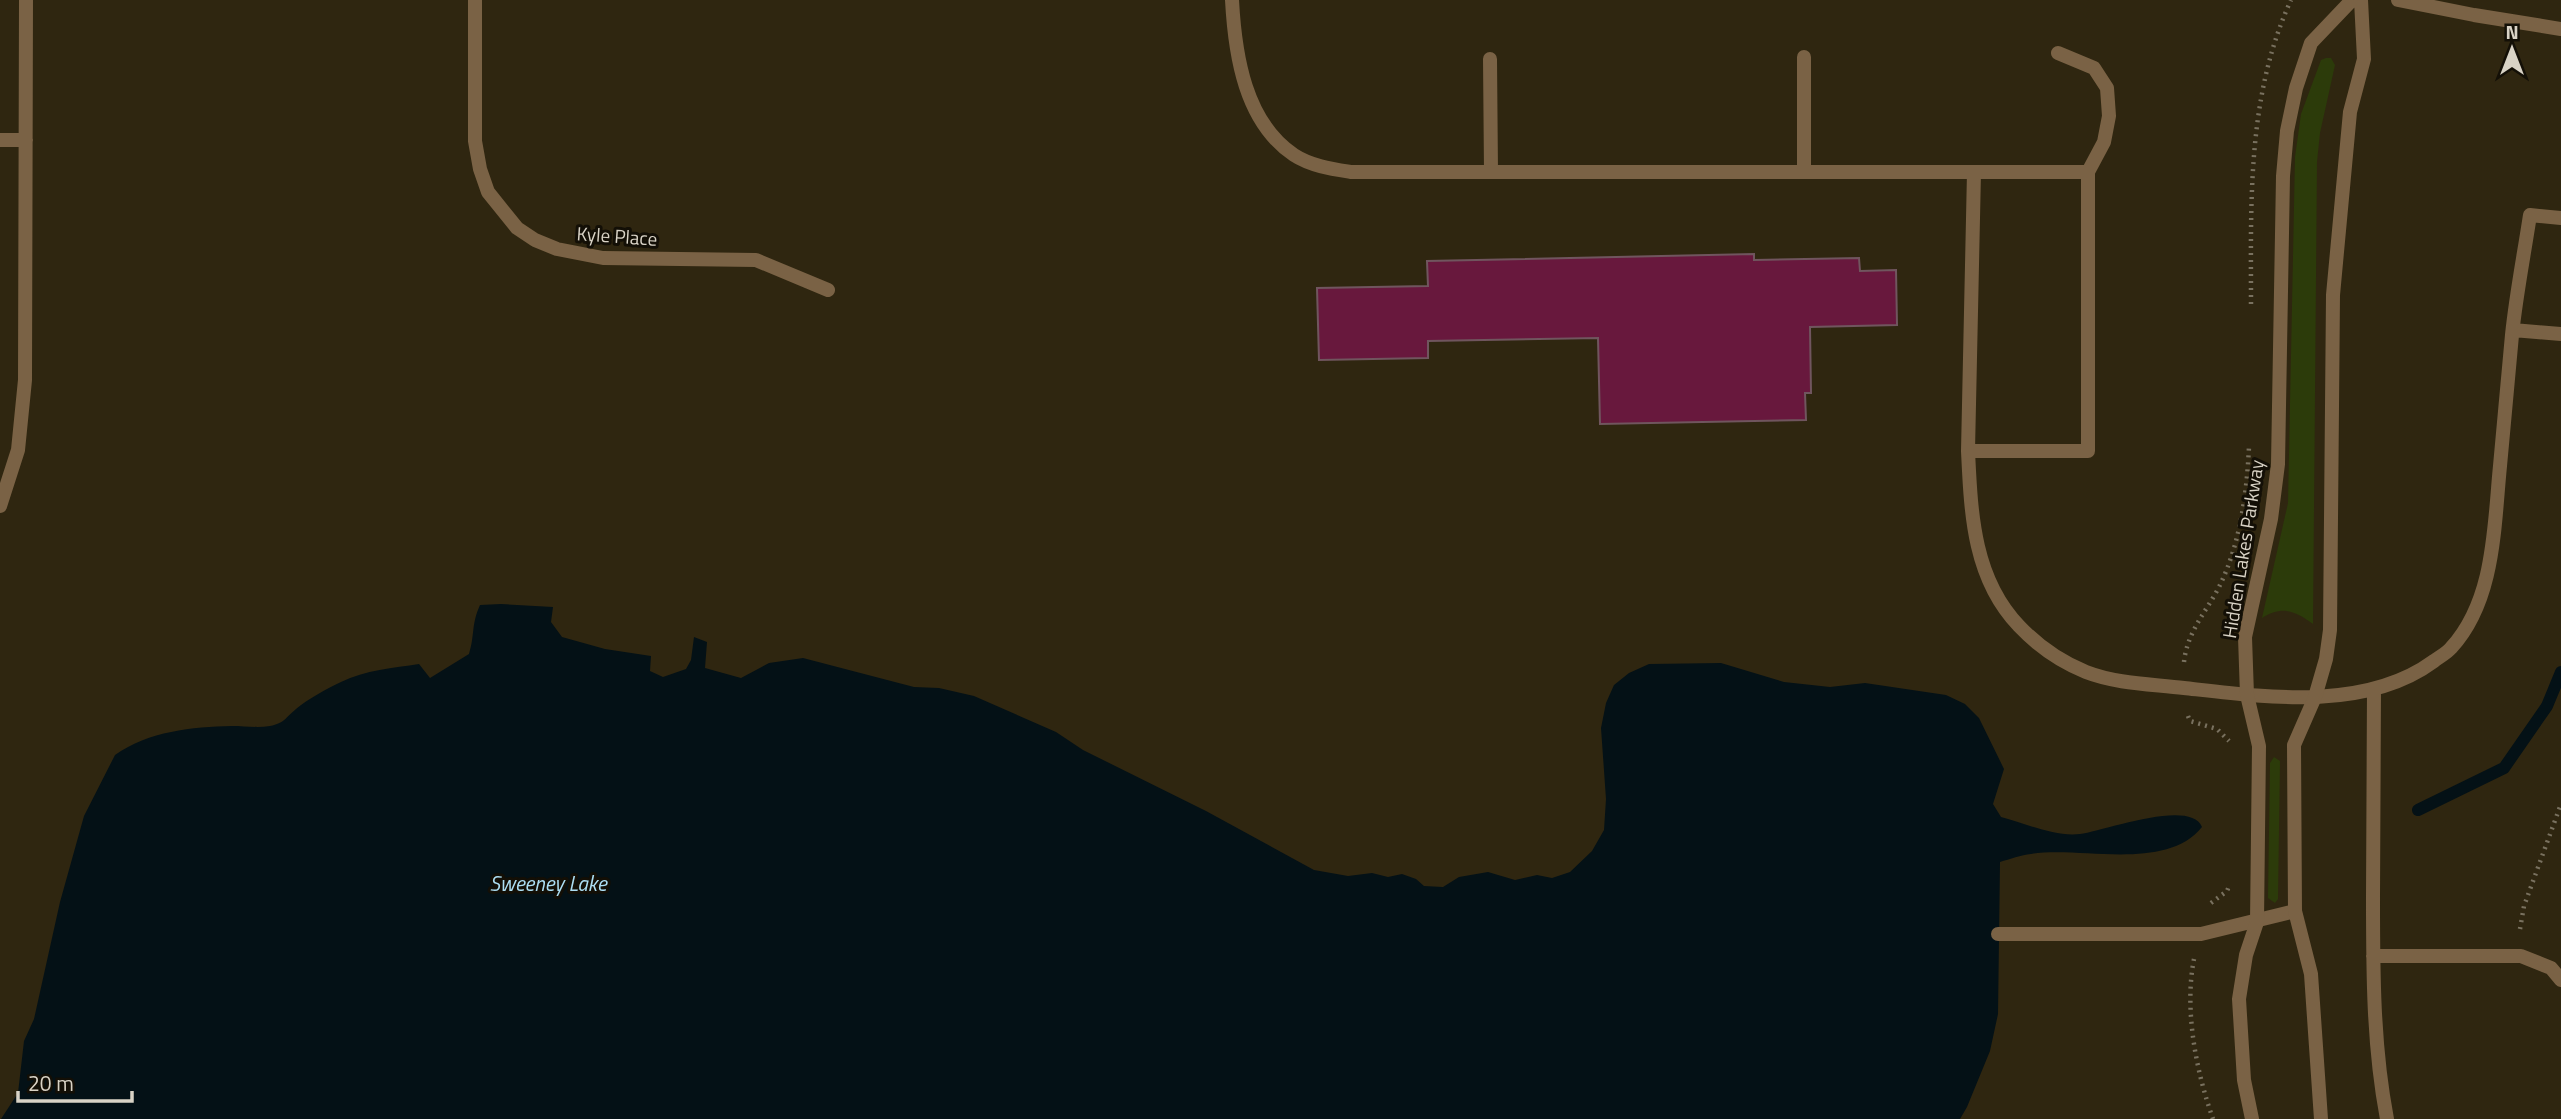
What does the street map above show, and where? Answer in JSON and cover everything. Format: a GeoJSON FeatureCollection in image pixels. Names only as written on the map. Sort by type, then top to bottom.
{"type":"FeatureCollection","features":[{"type":"Feature","properties":{"kind":"street"},"geometry":{"type":"LineString","coordinates":[[0,506],[18,450],[25,380],[26,0]]}},
{"type":"Feature","properties":{"kind":"street","name":"Kyle Place"},"geometry":{"type":"LineString","coordinates":[[475,0],[475,142],[488,192],[517,228],[535,240],[557,249],[603,258],[757,260],[828,290]]}},
{"type":"Feature","properties":{"kind":"street"},"geometry":{"type":"LineString","coordinates":[[1232,0],[1243,78],[1255,113],[1274,138],[1296,157],[1320,166],[1351,172],[2088,172]]}},
{"type":"Feature","properties":{"kind":"street","name":"Hidden Lakes Parkway"},"geometry":{"type":"LineString","coordinates":[[2252,1119],[2244,1080],[2239,999],[2246,955],[2257,922],[2259,746],[2247,695],[2245,636],[2271,519],[2278,464],[2283,176],[2287,131],[2296,88],[2311,43],[2352,0]]}},
{"type":"Feature","properties":{"kind":"street"},"geometry":{"type":"LineString","coordinates":[[2321,1119],[2311,974],[2295,911],[2294,745],[2315,697],[2326,659],[2330,629],[2333,295],[2350,112],[2364,59],[2361,0]]}},
{"type":"Feature","properties":{"kind":"street"},"geometry":{"type":"LineString","coordinates":[[2398,0],[2561,29]]}},
{"type":"Feature","properties":{"kind":"street"},"geometry":{"type":"LineString","coordinates":[[1968,451],[2088,451],[2088,172],[2104,142],[2109,116],[2106,88],[2094,68],[2058,53]]}},
{"type":"Feature","properties":{"kind":"street"},"geometry":{"type":"LineString","coordinates":[[1804,57],[1804,171]]}},
{"type":"Feature","properties":{"kind":"street"},"geometry":{"type":"LineString","coordinates":[[1490,59],[1491,172]]}},
{"type":"Feature","properties":{"kind":"street"},"geometry":{"type":"LineString","coordinates":[[0,140],[26,140]]}},
{"type":"Feature","properties":{"kind":"street"},"geometry":{"type":"LineString","coordinates":[[1974,172],[1968,451],[1977,549],[1993,588],[2017,624],[2041,647],[2086,672],[2128,682],[2247,695],[2315,697],[2374,689],[2419,673],[2451,649],[2475,612],[2490,562],[2513,330],[2530,215],[2561,218]]}},
{"type":"Feature","properties":{"kind":"street"},"geometry":{"type":"LineString","coordinates":[[2513,330],[2561,334]]}},
{"type":"Feature","properties":{"kind":"street"},"geometry":{"type":"LineString","coordinates":[[2374,689],[2373,956],[2376,1035],[2387,1119]]}},
{"type":"Feature","properties":{"kind":"street"},"geometry":{"type":"LineString","coordinates":[[1998,934],[2202,934],[2295,911]]}},
{"type":"Feature","properties":{"kind":"street"},"geometry":{"type":"LineString","coordinates":[[2373,956],[2521,956],[2551,968],[2561,980]]}},
{"type":"Feature","properties":{"kind":"path"},"geometry":{"type":"LineString","coordinates":[[2276,32],[2291,0]]}},
{"type":"Feature","properties":{"kind":"path"},"geometry":{"type":"LineString","coordinates":[[2520,929],[2524,906],[2561,804]]}},
{"type":"Feature","properties":{"kind":"green space"},"geometry":{"type":"Polygon","coordinates":[[[2331,58],[2335,65],[2320,133],[2317,162],[2313,624],[2289,611],[2276,612],[2262,618],[2288,503],[2295,157],[2301,114],[2321,60],[2331,58]]]}},
{"type":"Feature","properties":{"kind":"green space"},"geometry":{"type":"Polygon","coordinates":[[[2274,757],[2280,761],[2278,899],[2275,903],[2268,898],[2270,763],[2274,757]]]}},
{"type":"Feature","properties":{"kind":"water","name":"Sweeney Lake"},"geometry":{"type":"Polygon","coordinates":[[[480,605],[553,607],[551,622],[562,637],[605,649],[651,656],[650,671],[663,677],[686,669],[691,660],[694,637],[707,642],[705,668],[741,678],[769,663],[803,658],[914,687],[939,688],[974,696],[1056,732],[1083,750],[1206,811],[1314,870],[1348,876],[1372,873],[1388,877],[1402,874],[1416,879],[1424,886],[1443,887],[1459,877],[1488,872],[1515,880],[1537,875],[1552,878],[1570,872],[1592,851],[1604,830],[1606,799],[1601,728],[1606,703],[1614,685],[1629,673],[1649,664],[1721,663],[1784,682],[1830,687],[1865,683],[1946,695],[1965,704],[1979,718],[2004,769],[1993,804],[2001,817],[2050,832],[2070,834],[2146,818],[2182,815],[2195,819],[2202,827],[2186,841],[2167,849],[2145,853],[2051,852],[2000,862],[1998,1014],[1990,1051],[1960,1119],[1,1119],[18,1093],[24,1041],[34,1019],[60,902],[84,816],[115,755],[142,740],[171,732],[275,725],[323,691],[370,672],[419,664],[430,678],[469,654],[480,605]]]}},
{"type":"Feature","properties":{"kind":"building"},"geometry":{"type":"Polygon","coordinates":[[[1754,254],[1754,260],[1859,258],[1860,271],[1896,270],[1897,325],[1810,327],[1811,393],[1805,393],[1806,420],[1600,424],[1598,338],[1428,341],[1428,358],[1319,360],[1317,288],[1428,286],[1427,261],[1754,254]]]}},
{"type":"Feature","properties":{"kind":"waterway"},"geometry":{"type":"LineString","coordinates":[[2418,810],[2504,768],[2547,706],[2561,672]]}}]}
